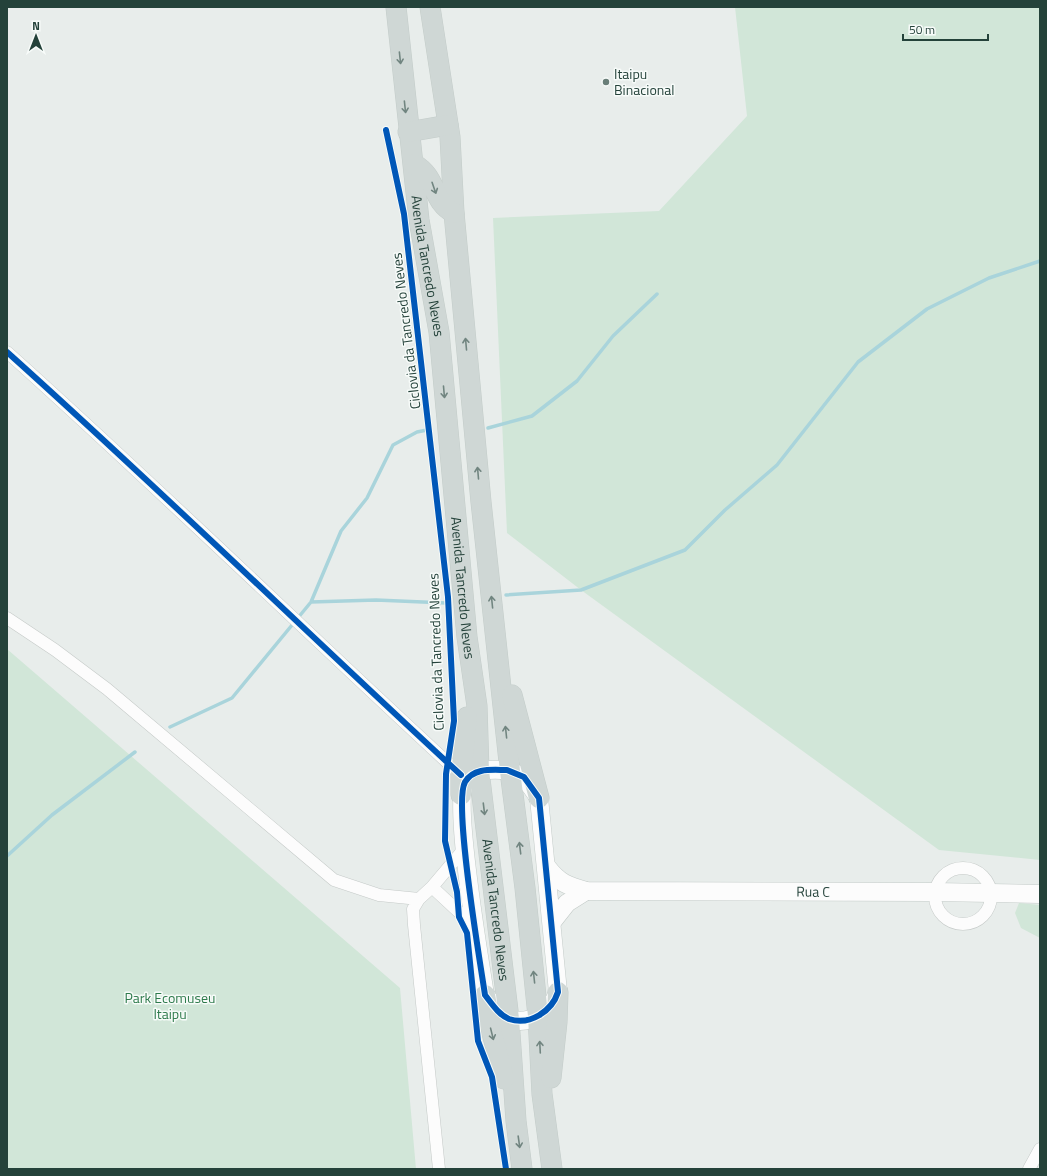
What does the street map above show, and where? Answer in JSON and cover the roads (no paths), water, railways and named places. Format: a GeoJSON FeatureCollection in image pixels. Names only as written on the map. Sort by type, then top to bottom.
{"type":"FeatureCollection","features":[{"type":"Feature","properties":{"kind":"main road"},"geometry":{"type":"LineString","coordinates":[[386,7],[397,32]]}},
{"type":"Feature","properties":{"kind":"main road","name":"Avenida Tancredo Neves"},"geometry":{"type":"LineString","coordinates":[[396,7],[397,32],[408,132],[414,164],[418,220],[439,332],[467,637],[465,667],[470,773],[509,1019],[516,1121],[522,1169]]}},
{"type":"Feature","properties":{"kind":"main road","name":"Avenida Tancredo Neves"},"geometry":{"type":"LineString","coordinates":[[430,7],[448,125],[454,214],[481,502],[510,770],[525,888],[538,1016],[542,1094],[547,1122],[552,1169]]}},
{"type":"Feature","properties":{"kind":"main road"},"geometry":{"type":"LineString","coordinates":[[433,27],[437,7]]}},
{"type":"Feature","properties":{"kind":"main road"},"geometry":{"type":"LineString","coordinates":[[408,132],[448,125]]}},
{"type":"Feature","properties":{"kind":"main road"},"geometry":{"type":"LineString","coordinates":[[414,164],[422,168],[431,180],[438,199],[444,208],[454,214]]}},
{"type":"Feature","properties":{"kind":"main road"},"geometry":{"type":"LineString","coordinates":[[496,639],[539,798]]}},
{"type":"Feature","properties":{"kind":"main road"},"geometry":{"type":"LineString","coordinates":[[461,796],[470,773]]}},
{"type":"Feature","properties":{"kind":"main road"},"geometry":{"type":"LineString","coordinates":[[547,1122],[557,1022],[558,992]]}},
{"type":"Feature","properties":{"kind":"main road"},"geometry":{"type":"LineString","coordinates":[[485,995],[492,1032],[516,1121]]}},
{"type":"Feature","properties":{"kind":"street"},"geometry":{"type":"LineString","coordinates":[[7,352],[97,433],[200,531],[470,773],[510,770],[524,777],[539,798],[547,867],[558,992],[554,1002],[538,1016],[529,1021],[509,1019],[497,1011],[485,995],[465,848],[461,796]]}},
{"type":"Feature","properties":{"kind":"street"},"geometry":{"type":"LineString","coordinates":[[7,618],[55,650],[106,689],[334,880],[379,895],[418,898]]}},
{"type":"Feature","properties":{"kind":"street"},"geometry":{"type":"LineString","coordinates":[[439,1169],[413,909],[418,898],[432,887],[465,848]]}},
{"type":"Feature","properties":{"kind":"street","name":"Rua C"},"geometry":{"type":"LineString","coordinates":[[547,867],[556,879],[568,886],[586,891],[935,892],[1040,894]]}},
{"type":"Feature","properties":{"kind":"street"},"geometry":{"type":"LineString","coordinates":[[962,868],[969,869],[981,875],[989,886],[991,894],[989,906],[982,917],[970,923],[963,924],[950,921],[940,913],[935,900],[935,892],[939,881],[944,876],[955,869],[962,868]]}},
{"type":"Feature","properties":{"kind":"street"},"geometry":{"type":"LineString","coordinates":[[432,887],[475,927]]}},
{"type":"Feature","properties":{"kind":"street"},"geometry":{"type":"LineString","coordinates":[[552,922],[567,903],[586,891]]}},
{"type":"Feature","properties":{"kind":"street"},"geometry":{"type":"LineString","coordinates":[[1029,1169],[1040,1149]]}},
{"type":"Feature","properties":{"kind":"waterway"},"geometry":{"type":"LineString","coordinates":[[506,595],[581,590],[685,550],[725,510],[777,465],[858,362],[927,309],[989,278],[1040,261]]}},
{"type":"Feature","properties":{"kind":"waterway"},"geometry":{"type":"LineString","coordinates":[[488,428],[532,416],[577,381],[613,336],[657,294]]}},
{"type":"Feature","properties":{"kind":"waterway"},"geometry":{"type":"LineString","coordinates":[[170,727],[232,698],[311,602],[341,531],[367,498],[393,445],[417,432],[427,430]]}},
{"type":"Feature","properties":{"kind":"waterway"},"geometry":{"type":"LineString","coordinates":[[311,602],[376,600],[446,603]]}},
{"type":"Feature","properties":{"kind":"waterway"},"geometry":{"type":"LineString","coordinates":[[7,856],[52,815],[135,752]]}},
{"type":"Feature","properties":{"kind":"place","name":"Itaipu Binacional"},"geometry":{"type":"Point","coordinates":[606,82]}},
{"type":"Feature","properties":{"kind":"park label","name":"Park Ecomuseu Itaipu"},"geometry":{"type":"Point","coordinates":[170,1006]}}]}
